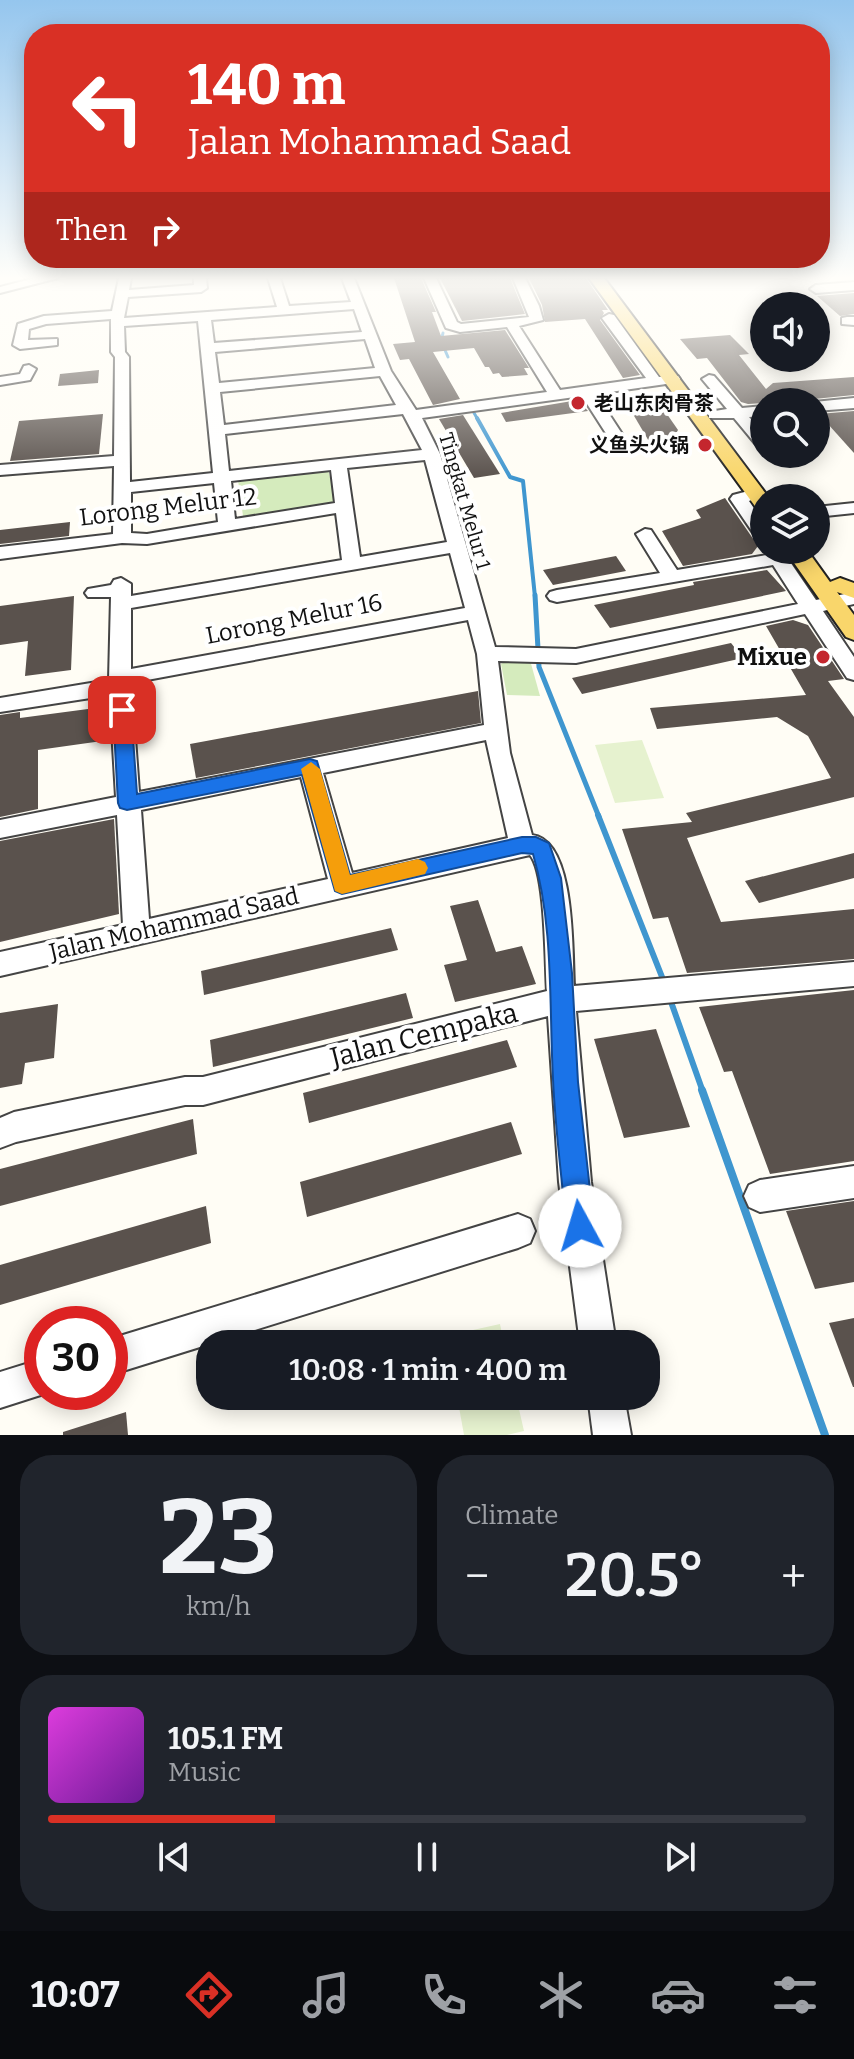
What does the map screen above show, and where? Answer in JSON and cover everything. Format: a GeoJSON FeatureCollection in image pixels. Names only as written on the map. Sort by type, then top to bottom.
{"type":"FeatureCollection","features":[{"type":"Feature","properties":{"kind":"main road"},"geometry":{"type":"LineString","coordinates":[[641,345],[750,495]]}},
{"type":"Feature","properties":{"kind":"main road"},"geometry":{"type":"LineString","coordinates":[[660,345],[767,484]]}},
{"type":"Feature","properties":{"kind":"main road"},"geometry":{"type":"LineString","coordinates":[[796,564],[845,606]]}},
{"type":"Feature","properties":{"kind":"main road"},"geometry":{"type":"LineString","coordinates":[[823,564],[845,606]]}},
{"type":"Feature","properties":{"kind":"street"},"geometry":{"type":"LineString","coordinates":[[118,345],[122,357],[122,538]]}},
{"type":"Feature","properties":{"kind":"street"},"geometry":{"type":"LineString","coordinates":[[208,345],[227,525]]}},
{"type":"Feature","properties":{"kind":"street"},"geometry":{"type":"LineString","coordinates":[[208,348],[246,345]]}},
{"type":"Feature","properties":{"kind":"street","name":"Tingkat Melur 1"},"geometry":{"type":"LineString","coordinates":[[374,345],[384,371],[432,454],[487,654],[499,753],[529,845],[546,856],[551,878],[563,1000],[565,1082],[583,1255],[596,1330]]}},
{"type":"Feature","properties":{"kind":"street"},"geometry":{"type":"LineString","coordinates":[[525,345],[556,395]]}},
{"type":"Feature","properties":{"kind":"street"},"geometry":{"type":"LineString","coordinates":[[633,345],[664,380]]}},
{"type":"Feature","properties":{"kind":"street"},"geometry":{"type":"LineString","coordinates":[[0,381],[25,377],[29,369]]}},
{"type":"Feature","properties":{"kind":"street"},"geometry":{"type":"LineString","coordinates":[[212,388],[384,371]]}},
{"type":"Feature","properties":{"kind":"street"},"geometry":{"type":"LineString","coordinates":[[709,379],[750,428]]}},
{"type":"Feature","properties":{"kind":"street"},"geometry":{"type":"LineString","coordinates":[[217,430],[409,412],[664,380]]}},
{"type":"Feature","properties":{"kind":"street"},"geometry":{"type":"LineString","coordinates":[[586,391],[622,446]]}},
{"type":"Feature","properties":{"kind":"street"},"geometry":{"type":"LineString","coordinates":[[830,405],[854,403]]}},
{"type":"Feature","properties":{"kind":"street"},"geometry":{"type":"LineString","coordinates":[[714,415],[750,412]]}},
{"type":"Feature","properties":{"kind":"street"},"geometry":{"type":"LineString","coordinates":[[741,449],[750,450]]}},
{"type":"Feature","properties":{"kind":"street"},"geometry":{"type":"LineString","coordinates":[[122,488],[432,454]]}},
{"type":"Feature","properties":{"kind":"street"},"geometry":{"type":"LineString","coordinates":[[0,470],[122,460]]}},
{"type":"Feature","properties":{"kind":"street"},"geometry":{"type":"LineString","coordinates":[[338,464],[352,565]]}},
{"type":"Feature","properties":{"kind":"street","name":"Lorong Melur 12"},"geometry":{"type":"LineString","coordinates":[[0,553],[122,538],[147,539],[343,507]]}},
{"type":"Feature","properties":{"kind":"street"},"geometry":{"type":"LineString","coordinates":[[830,511],[854,508]]}},
{"type":"Feature","properties":{"kind":"street"},"geometry":{"type":"LineString","coordinates":[[645,534],[672,576]]}},
{"type":"Feature","properties":{"kind":"street"},"geometry":{"type":"LineString","coordinates":[[95,593],[352,565],[456,546]]}},
{"type":"Feature","properties":{"kind":"street"},"geometry":{"type":"LineString","coordinates":[[557,596],[750,560]]}},
{"type":"Feature","properties":{"kind":"street"},"geometry":{"type":"LineString","coordinates":[[121,592],[121,682],[137,932]]}},
{"type":"Feature","properties":{"kind":"street"},"geometry":{"type":"LineString","coordinates":[[487,654],[576,656],[845,606],[854,673]]}},
{"type":"Feature","properties":{"kind":"street","name":"Lorong Melur 16"},"geometry":{"type":"LineString","coordinates":[[0,705],[475,612]]}},
{"type":"Feature","properties":{"kind":"street"},"geometry":{"type":"LineString","coordinates":[[0,829],[497,730]]}},
{"type":"Feature","properties":{"kind":"street"},"geometry":{"type":"LineString","coordinates":[[310,766],[342,885]]}},
{"type":"Feature","properties":{"kind":"street","name":"Jalan Mohammad Saad"},"geometry":{"type":"LineString","coordinates":[[0,964],[529,845]]}},
{"type":"Feature","properties":{"kind":"street","name":"Jalan Cempaka"},"geometry":{"type":"LineString","coordinates":[[0,1133],[14,1127],[154,1097],[203,1091],[563,1000],[854,974]]}},
{"type":"Feature","properties":{"kind":"street"},"geometry":{"type":"LineString","coordinates":[[760,1196],[854,1182]]}},
{"type":"Feature","properties":{"kind":"street"},"geometry":{"type":"LineString","coordinates":[[128,1351],[518,1231]]}},
{"type":"Feature","properties":{"kind":"street"},"geometry":{"type":"LineString","coordinates":[[0,1390],[24,1383]]}},
{"type":"Feature","properties":{"kind":"street"},"geometry":{"type":"LineString","coordinates":[[608,1410],[612,1435]]}},
{"type":"Feature","properties":{"kind":"green space"},"geometry":{"type":"Polygon","coordinates":[[[328,470],[338,505],[243,516],[238,480],[328,470]]]}},
{"type":"Feature","properties":{"kind":"green space"},"geometry":{"type":"Polygon","coordinates":[[[508,660],[530,660],[540,696],[507,695],[501,664],[508,660]]]}},
{"type":"Feature","properties":{"kind":"green space"},"geometry":{"type":"Polygon","coordinates":[[[642,740],[664,798],[615,803],[595,745],[642,740]]]}},
{"type":"Feature","properties":{"kind":"green space"},"geometry":{"type":"Polygon","coordinates":[[[500,1324],[501,1330],[473,1330],[500,1324]]]}},
{"type":"Feature","properties":{"kind":"green space"},"geometry":{"type":"Polygon","coordinates":[[[460,1410],[519,1410],[524,1431],[507,1435],[464,1435],[460,1410]]]}},
{"type":"Feature","properties":{"kind":"building"},"geometry":{"type":"Polygon","coordinates":[[[393,345],[514,345],[529,368],[524,368],[528,375],[502,377],[485,367],[474,348],[433,352],[460,399],[433,405],[409,359],[400,360],[393,345]]]}},
{"type":"Feature","properties":{"kind":"building"},"geometry":{"type":"Polygon","coordinates":[[[602,345],[618,345],[640,375],[623,378],[602,345]]]}},
{"type":"Feature","properties":{"kind":"building"},"geometry":{"type":"Polygon","coordinates":[[[685,345],[740,345],[749,354],[739,355],[765,388],[750,388],[750,404],[741,402],[707,358],[697,359],[685,345]]]}},
{"type":"Feature","properties":{"kind":"building"},"geometry":{"type":"Polygon","coordinates":[[[99,370],[98,383],[58,386],[60,374],[99,370]]]}},
{"type":"Feature","properties":{"kind":"building"},"geometry":{"type":"Polygon","coordinates":[[[854,377],[854,395],[830,397],[830,388],[767,388],[773,383],[854,377]]]}},
{"type":"Feature","properties":{"kind":"building"},"geometry":{"type":"Polygon","coordinates":[[[578,400],[588,411],[506,422],[501,413],[578,400]]]}},
{"type":"Feature","properties":{"kind":"building"},"geometry":{"type":"Polygon","coordinates":[[[660,404],[678,430],[674,437],[650,443],[630,409],[660,404]]]}},
{"type":"Feature","properties":{"kind":"building"},"geometry":{"type":"Polygon","coordinates":[[[854,411],[854,453],[830,426],[830,413],[854,411]]]}},
{"type":"Feature","properties":{"kind":"building"},"geometry":{"type":"Polygon","coordinates":[[[103,414],[99,454],[10,461],[19,421],[103,414]]]}},
{"type":"Feature","properties":{"kind":"building"},"geometry":{"type":"Polygon","coordinates":[[[463,415],[500,474],[474,478],[439,419],[463,415]]]}},
{"type":"Feature","properties":{"kind":"building"},"geometry":{"type":"Polygon","coordinates":[[[725,498],[750,534],[750,554],[683,566],[662,531],[701,518],[696,510],[725,498]]]}},
{"type":"Feature","properties":{"kind":"building"},"geometry":{"type":"Polygon","coordinates":[[[70,522],[69,536],[0,544],[0,530],[70,522]]]}},
{"type":"Feature","properties":{"kind":"building"},"geometry":{"type":"Polygon","coordinates":[[[616,556],[626,571],[553,585],[543,570],[616,556]]]}},
{"type":"Feature","properties":{"kind":"building"},"geometry":{"type":"Polygon","coordinates":[[[767,570],[786,591],[610,628],[594,605],[694,585],[693,582],[767,570]]]}},
{"type":"Feature","properties":{"kind":"building"},"geometry":{"type":"Polygon","coordinates":[[[74,596],[71,670],[25,676],[28,641],[0,645],[0,606],[74,596]]]}},
{"type":"Feature","properties":{"kind":"building"},"geometry":{"type":"Polygon","coordinates":[[[793,620],[808,625],[844,679],[828,681],[854,717],[854,797],[687,838],[721,922],[854,909],[854,959],[687,973],[668,917],[653,919],[622,829],[692,822],[686,813],[831,778],[808,736],[777,717],[657,729],[650,708],[806,695],[766,626],[793,620]]]}},
{"type":"Feature","properties":{"kind":"building"},"geometry":{"type":"Polygon","coordinates":[[[731,643],[743,658],[582,694],[572,678],[731,643]]]}},
{"type":"Feature","properties":{"kind":"building"},"geometry":{"type":"Polygon","coordinates":[[[478,691],[481,723],[196,778],[190,744],[478,691]]]}},
{"type":"Feature","properties":{"kind":"building"},"geometry":{"type":"Polygon","coordinates":[[[103,707],[102,741],[38,750],[38,809],[0,817],[0,715],[20,712],[20,718],[103,707]]]}},
{"type":"Feature","properties":{"kind":"building"},"geometry":{"type":"Polygon","coordinates":[[[114,819],[119,914],[0,942],[0,841],[114,819]]]}},
{"type":"Feature","properties":{"kind":"building"},"geometry":{"type":"Polygon","coordinates":[[[854,853],[854,878],[759,903],[745,881],[854,853]]]}},
{"type":"Feature","properties":{"kind":"building"},"geometry":{"type":"Polygon","coordinates":[[[478,900],[496,952],[522,946],[536,984],[455,1002],[444,965],[467,960],[450,906],[478,900]]]}},
{"type":"Feature","properties":{"kind":"building"},"geometry":{"type":"Polygon","coordinates":[[[391,928],[398,950],[204,995],[201,971],[391,928]]]}},
{"type":"Feature","properties":{"kind":"building"},"geometry":{"type":"Polygon","coordinates":[[[854,990],[854,1161],[770,1174],[732,1071],[724,1072],[699,1007],[854,990]]]}},
{"type":"Feature","properties":{"kind":"building"},"geometry":{"type":"Polygon","coordinates":[[[406,993],[413,1018],[213,1067],[210,1040],[406,993]]]}},
{"type":"Feature","properties":{"kind":"building"},"geometry":{"type":"Polygon","coordinates":[[[58,1004],[54,1058],[25,1063],[22,1084],[0,1088],[0,1013],[58,1004]]]}},
{"type":"Feature","properties":{"kind":"building"},"geometry":{"type":"Polygon","coordinates":[[[656,1029],[690,1127],[624,1138],[594,1039],[656,1029]]]}},
{"type":"Feature","properties":{"kind":"building"},"geometry":{"type":"Polygon","coordinates":[[[507,1040],[517,1067],[309,1123],[303,1093],[507,1040]]]}},
{"type":"Feature","properties":{"kind":"building"},"geometry":{"type":"Polygon","coordinates":[[[193,1119],[197,1154],[0,1206],[0,1169],[193,1119]]]}},
{"type":"Feature","properties":{"kind":"building"},"geometry":{"type":"Polygon","coordinates":[[[511,1122],[522,1154],[307,1217],[300,1182],[511,1122]]]}},
{"type":"Feature","properties":{"kind":"building"},"geometry":{"type":"Polygon","coordinates":[[[854,1201],[854,1282],[815,1289],[786,1211],[854,1201]]]}},
{"type":"Feature","properties":{"kind":"building"},"geometry":{"type":"Polygon","coordinates":[[[206,1206],[211,1243],[0,1305],[0,1265],[206,1206]]]}},
{"type":"Feature","properties":{"kind":"building"},"geometry":{"type":"Polygon","coordinates":[[[854,1318],[854,1387],[853,1387],[829,1323],[854,1318]]]}},
{"type":"Feature","properties":{"kind":"building"},"geometry":{"type":"Polygon","coordinates":[[[126,1412],[128,1435],[63,1435],[63,1432],[126,1412]]]}},
{"type":"Feature","properties":{"kind":"waterway"},"geometry":{"type":"LineString","coordinates":[[443,345],[448,357]]}},
{"type":"Feature","properties":{"kind":"waterway"},"geometry":{"type":"LineString","coordinates":[[473,411],[478,420]]}},
{"type":"Feature","properties":{"kind":"waterway"},"geometry":{"type":"LineString","coordinates":[[477,418],[510,477],[523,481],[535,597]]}},
{"type":"Feature","properties":{"kind":"waterway"},"geometry":{"type":"LineString","coordinates":[[535,595],[539,667],[599,817]]}},
{"type":"Feature","properties":{"kind":"waterway"},"geometry":{"type":"LineString","coordinates":[[598,815],[664,982]]}},
{"type":"Feature","properties":{"kind":"waterway"},"geometry":{"type":"LineString","coordinates":[[670,999],[703,1092]]}},
{"type":"Feature","properties":{"kind":"waterway"},"geometry":{"type":"LineString","coordinates":[[702,1090],[825,1435]]}},
{"type":"Feature","properties":{"kind":"slow traffic"},"geometry":{"type":"LineString","coordinates":[[311,769],[342,885],[418,868]]}},
{"type":"Feature","properties":{"kind":"place","name":"老山东肉骨茶"},"geometry":{"type":"Point","coordinates":[578,403]}},
{"type":"Feature","properties":{"kind":"place","name":"义鱼头火锅"},"geometry":{"type":"Point","coordinates":[705,445]}},
{"type":"Feature","properties":{"kind":"place","name":"Mixue"},"geometry":{"type":"Point","coordinates":[823,657]}},
{"type":"Feature","properties":{"kind":"route"},"geometry":{"type":"LineString","coordinates":[[122,710],[127,803],[310,766],[342,885],[522,845],[536,845],[542,849],[551,878],[561,973],[565,1082],[580,1226]]}}]}
